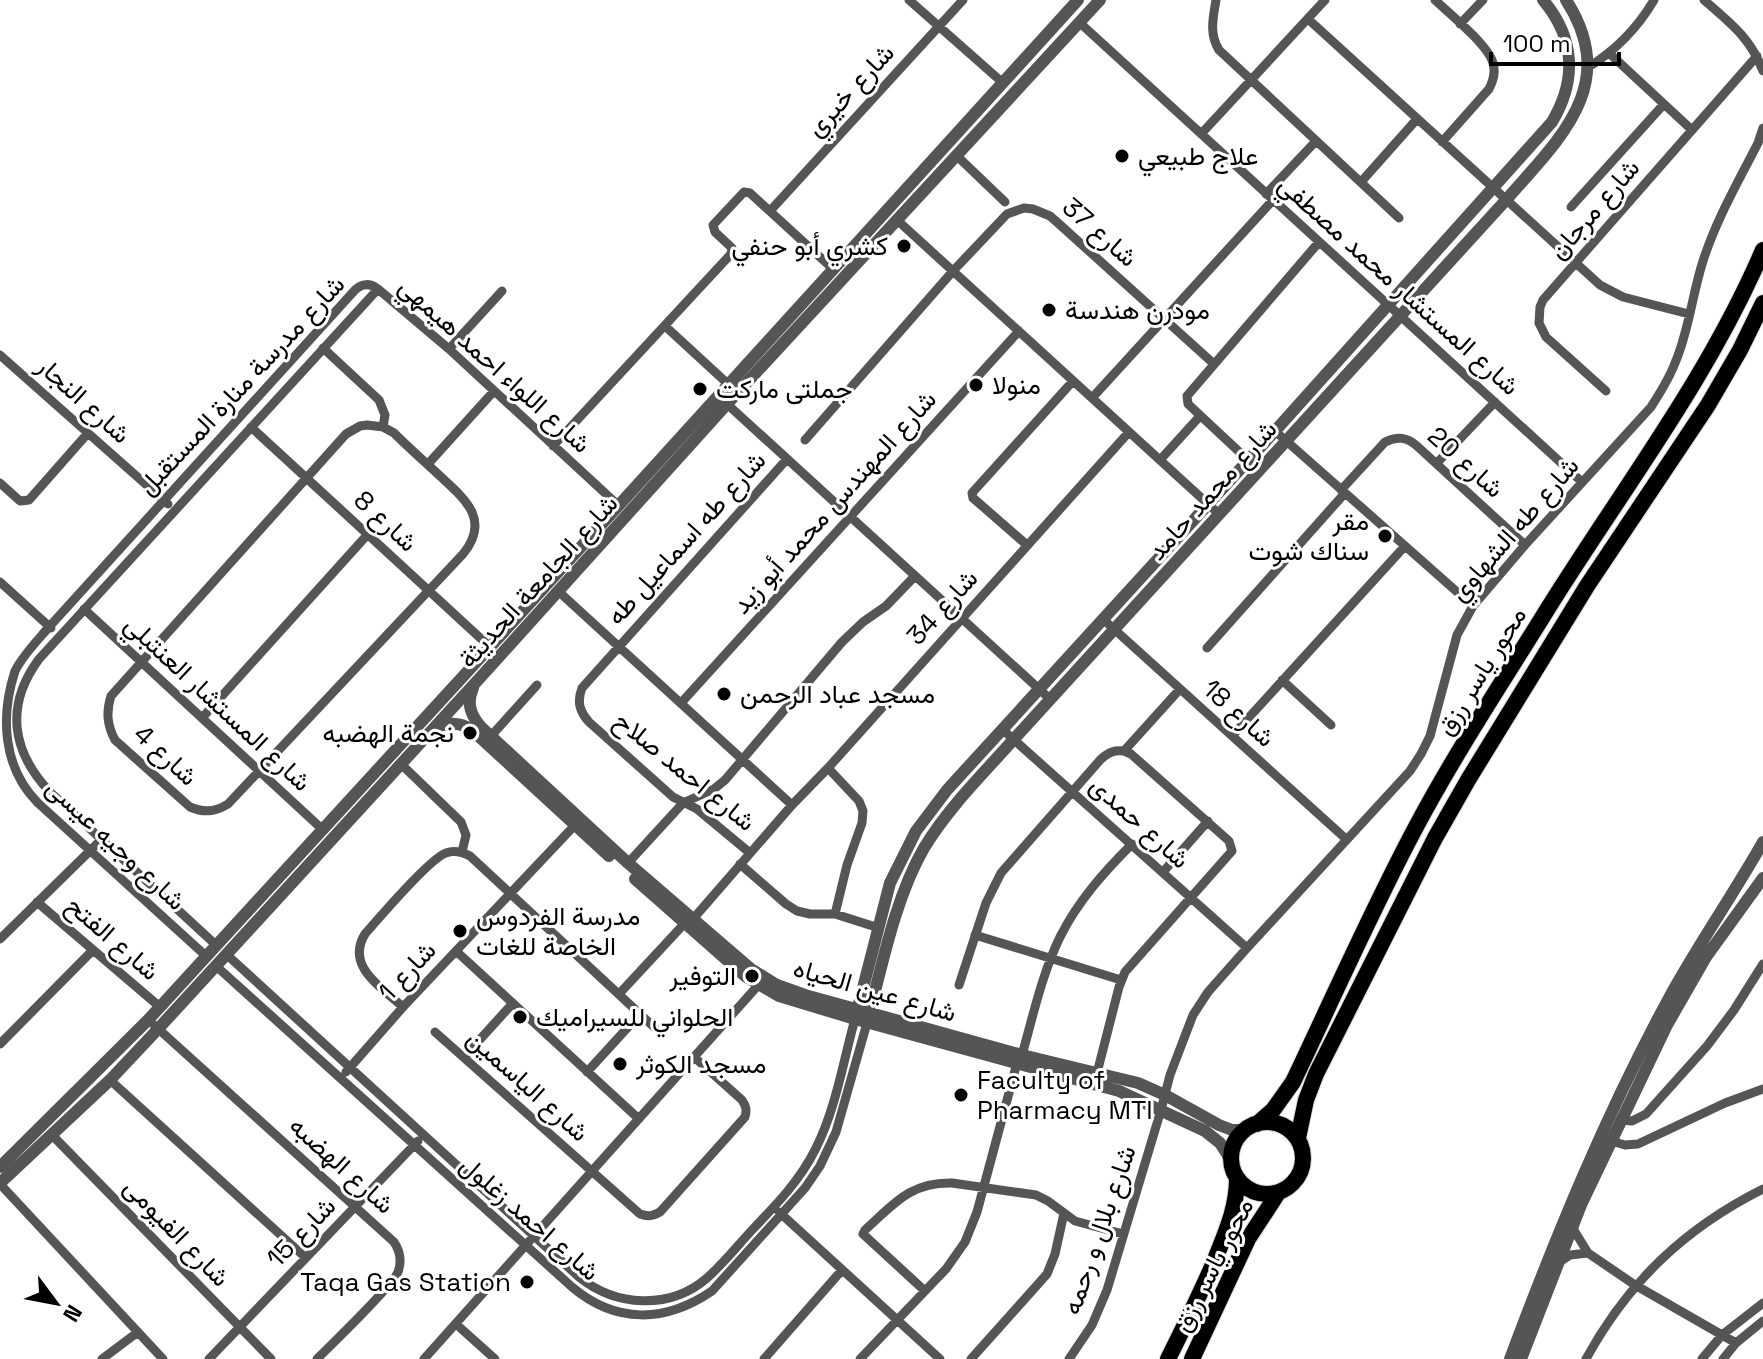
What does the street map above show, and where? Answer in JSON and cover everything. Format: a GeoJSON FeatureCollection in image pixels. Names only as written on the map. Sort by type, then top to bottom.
{"type":"FeatureCollection","features":[{"type":"Feature","properties":{"kind":"main road","name":"محور ياسر رزق"},"geometry":{"type":"LineString","coordinates":[[1251,1127],[1281,1101],[1293,1082],[1432,798],[1569,575],[1689,394],[1728,325],[1763,250]]}},
{"type":"Feature","properties":{"kind":"main road","name":"محور ياسر رزق"},"geometry":{"type":"LineString","coordinates":[[1298,1138],[1306,1100],[1316,1074],[1451,809],[1587,586],[1708,405],[1763,303]]}},
{"type":"Feature","properties":{"kind":"main road"},"geometry":{"type":"LineString","coordinates":[[1270,1122],[1283,1126],[1298,1138],[1303,1157],[1301,1171],[1290,1187],[1265,1195],[1252,1191],[1237,1178],[1231,1160],[1233,1146],[1251,1127],[1270,1122]]}},
{"type":"Feature","properties":{"kind":"main road","name":"محور ياسر رزق"},"geometry":{"type":"LineString","coordinates":[[1168,1359],[1228,1228],[1236,1199],[1237,1178]]}},
{"type":"Feature","properties":{"kind":"main road","name":"محور ياسر رزق"},"geometry":{"type":"LineString","coordinates":[[1192,1359],[1241,1253],[1278,1193]]}},
{"type":"Feature","properties":{"kind":"street"},"geometry":{"type":"LineString","coordinates":[[909,0],[1003,83]]}},
{"type":"Feature","properties":{"kind":"street","name":"شارع خيري"},"geometry":{"type":"LineString","coordinates":[[770,211],[963,0]]}},
{"type":"Feature","properties":{"kind":"street","name":"شارع الجامعة الحديثة"},"geometry":{"type":"LineString","coordinates":[[0,1183],[110,1080],[216,966],[490,647],[727,404],[817,297],[833,269],[1078,0]]}},
{"type":"Feature","properties":{"kind":"street","name":"شارع الجامعة الحديثة"},"geometry":{"type":"LineString","coordinates":[[0,1167],[148,1020],[322,829],[401,764],[558,591],[574,564],[619,506],[728,384],[897,220],[1100,0]]}},
{"type":"Feature","properties":{"kind":"street"},"geometry":{"type":"LineString","coordinates":[[1216,0],[1212,31],[1219,50],[1399,218]]}},
{"type":"Feature","properties":{"kind":"street"},"geometry":{"type":"LineString","coordinates":[[1201,134],[1325,0]]}},
{"type":"Feature","properties":{"kind":"street"},"geometry":{"type":"LineString","coordinates":[[1435,0],[1490,55],[1493,63],[1493,81],[1489,89],[1442,142]]}},
{"type":"Feature","properties":{"kind":"street"},"geometry":{"type":"LineString","coordinates":[[1460,24],[1483,0]]}},
{"type":"Feature","properties":{"kind":"street","name":"شارع محمد حامد"},"geometry":{"type":"LineString","coordinates":[[862,1016],[890,883],[916,831],[947,790],[1552,122],[1565,97],[1570,70],[1567,44],[1558,20],[1543,0]]}},
{"type":"Feature","properties":{"kind":"street","name":"شارع محمد حامد"},"geometry":{"type":"LineString","coordinates":[[862,1016],[904,889],[941,822],[1565,132],[1581,102],[1587,68],[1579,24],[1566,0]]}},
{"type":"Feature","properties":{"kind":"street"},"geometry":{"type":"LineString","coordinates":[[1587,68],[1609,53],[1634,29],[1654,0]]}},
{"type":"Feature","properties":{"kind":"street"},"geometry":{"type":"LineString","coordinates":[[1704,0],[1740,31],[1763,71]]}},
{"type":"Feature","properties":{"kind":"street"},"geometry":{"type":"LineString","coordinates":[[1308,19],[1600,285],[1615,294],[1689,314]]}},
{"type":"Feature","properties":{"kind":"street","name":"شارع المستشار محمد مصطفي"},"geometry":{"type":"LineString","coordinates":[[1080,23],[1582,482]]}},
{"type":"Feature","properties":{"kind":"street"},"geometry":{"type":"LineString","coordinates":[[1609,53],[1692,130]]}},
{"type":"Feature","properties":{"kind":"street","name":"شارع مرجان"},"geometry":{"type":"LineString","coordinates":[[1606,391],[1546,337],[1538,315],[1543,300],[1757,56]]}},
{"type":"Feature","properties":{"kind":"street"},"geometry":{"type":"LineString","coordinates":[[1571,207],[1664,104]]}},
{"type":"Feature","properties":{"kind":"street"},"geometry":{"type":"LineString","coordinates":[[1361,182],[1417,119]]}},
{"type":"Feature","properties":{"kind":"street","name":"شارع طه الشهاوي"},"geometry":{"type":"LineString","coordinates":[[1165,1095],[1193,1015],[1208,992],[1410,771],[1421,754],[1437,716],[1457,635],[1473,606],[1658,396],[1676,362],[1684,338],[1711,237],[1763,128]]}},
{"type":"Feature","properties":{"kind":"street"},"geometry":{"type":"LineString","coordinates":[[1092,398],[1165,319],[1316,141]]}},
{"type":"Feature","properties":{"kind":"street"},"geometry":{"type":"LineString","coordinates":[[957,156],[1005,202]]}},
{"type":"Feature","properties":{"kind":"street"},"geometry":{"type":"LineString","coordinates":[[553,446],[732,253],[731,246],[713,227],[744,192],[750,193],[833,269]]}},
{"type":"Feature","properties":{"kind":"street","name":"شارع 37"},"geometry":{"type":"LineString","coordinates":[[953,271],[1007,214],[1024,208],[1033,209],[1050,216],[1214,364]]}},
{"type":"Feature","properties":{"kind":"street"},"geometry":{"type":"LineString","coordinates":[[897,220],[1219,514]]}},
{"type":"Feature","properties":{"kind":"street"},"geometry":{"type":"LineString","coordinates":[[1248,460],[1186,399],[1319,242]]}},
{"type":"Feature","properties":{"kind":"street"},"geometry":{"type":"LineString","coordinates":[[805,440],[953,271]]}},
{"type":"Feature","properties":{"kind":"street","name":"شارع مدرسة منارة المستقبل"},"geometry":{"type":"LineString","coordinates":[[49,627],[355,290],[369,284],[378,289],[59,636]]}},
{"type":"Feature","properties":{"kind":"street","name":"شارع اللواء احمد هيمهي"},"geometry":{"type":"LineString","coordinates":[[378,289],[449,349],[619,506]]}},
{"type":"Feature","properties":{"kind":"street"},"geometry":{"type":"LineString","coordinates":[[449,349],[502,291]]}},
{"type":"Feature","properties":{"kind":"street"},"geometry":{"type":"LineString","coordinates":[[665,326],[728,384]]}},
{"type":"Feature","properties":{"kind":"street","name":"شارع المهندس محمد أبو زيد"},"geometry":{"type":"LineString","coordinates":[[681,703],[1019,331]]}},
{"type":"Feature","properties":{"kind":"street"},"geometry":{"type":"LineString","coordinates":[[323,348],[379,400],[385,415],[383,427]]}},
{"type":"Feature","properties":{"kind":"street","name":"شارع النجار"},"geometry":{"type":"LineString","coordinates":[[0,355],[174,511]]}},
{"type":"Feature","properties":{"kind":"street"},"geometry":{"type":"LineString","coordinates":[[1027,545],[973,498],[972,493],[1073,381]]}},
{"type":"Feature","properties":{"kind":"street"},"geometry":{"type":"LineString","coordinates":[[428,464],[494,391]]}},
{"type":"Feature","properties":{"kind":"street"},"geometry":{"type":"LineString","coordinates":[[1437,463],[1495,402]]}},
{"type":"Feature","properties":{"kind":"street"},"geometry":{"type":"LineString","coordinates":[[727,404],[1050,699]]}},
{"type":"Feature","properties":{"kind":"street"},"geometry":{"type":"LineString","coordinates":[[1160,460],[1200,416]]}},
{"type":"Feature","properties":{"kind":"street"},"geometry":{"type":"LineString","coordinates":[[142,662],[353,430],[367,425],[383,427],[428,464],[470,506],[475,523],[469,548],[260,771]]}},
{"type":"Feature","properties":{"kind":"street","name":"شارع 8"},"geometry":{"type":"LineString","coordinates":[[251,427],[490,647]]}},
{"type":"Feature","properties":{"kind":"street"},"geometry":{"type":"LineString","coordinates":[[1275,431],[1473,606]]}},
{"type":"Feature","properties":{"kind":"street","name":"شارع 34"},"geometry":{"type":"LineString","coordinates":[[619,994],[828,768],[1129,432]]}},
{"type":"Feature","properties":{"kind":"street"},"geometry":{"type":"LineString","coordinates":[[0,483],[20,501],[29,500],[88,433]]}},
{"type":"Feature","properties":{"kind":"street","name":"شارع 20"},"geometry":{"type":"LineString","coordinates":[[1343,492],[1385,442],[1402,437],[1437,463],[1525,545]]}},
{"type":"Feature","properties":{"kind":"street","name":"شارع طه اسماعيل طه"},"geometry":{"type":"LineString","coordinates":[[618,646],[787,459]]}},
{"type":"Feature","properties":{"kind":"street"},"geometry":{"type":"LineString","coordinates":[[1207,648],[1343,492]]}},
{"type":"Feature","properties":{"kind":"street"},"geometry":{"type":"LineString","coordinates":[[202,718],[368,534]]}},
{"type":"Feature","properties":{"kind":"street"},"geometry":{"type":"LineString","coordinates":[[1232,736],[1405,546]]}},
{"type":"Feature","properties":{"kind":"street"},"geometry":{"type":"LineString","coordinates":[[628,863],[683,803],[720,785],[842,642],[892,601],[915,576]]}},
{"type":"Feature","properties":{"kind":"street"},"geometry":{"type":"LineString","coordinates":[[2,587],[59,636]]}},
{"type":"Feature","properties":{"kind":"street"},"geometry":{"type":"LineString","coordinates":[[558,591],[792,805]]}},
{"type":"Feature","properties":{"kind":"street","name":"شارع المستشار العنتبلي"},"geometry":{"type":"LineString","coordinates":[[84,609],[322,829]]}},
{"type":"Feature","properties":{"kind":"street","name":"شارع 18"},"geometry":{"type":"LineString","coordinates":[[1104,620],[1346,839]]}},
{"type":"Feature","properties":{"kind":"street","name":"شارع وجيه عيسى"},"geometry":{"type":"LineString","coordinates":[[49,627],[20,662],[9,685],[2,723],[2,750],[29,794],[206,956]]}},
{"type":"Feature","properties":{"kind":"street","name":"شارع وجيه عيسى"},"geometry":{"type":"LineString","coordinates":[[59,636],[24,682],[17,708],[20,748],[32,772],[216,945]]}},
{"type":"Feature","properties":{"kind":"street","name":"شارع احمد صلاح"},"geometry":{"type":"LineString","coordinates":[[618,646],[582,688],[581,710],[589,722],[668,793],[697,809],[750,853]]}},
{"type":"Feature","properties":{"kind":"street","name":"شارع 4"},"geometry":{"type":"LineString","coordinates":[[142,662],[111,696],[108,704],[111,732],[122,747],[183,802],[197,810],[214,811],[228,804],[260,771]]}},
{"type":"Feature","properties":{"kind":"street","name":"شارع عين الحياه"},"geometry":{"type":"LineString","coordinates":[[478,680],[469,698],[477,723],[745,976],[761,982],[790,1001],[862,1016],[1111,1088],[1210,1134],[1231,1160]]}},
{"type":"Feature","properties":{"kind":"street"},"geometry":{"type":"LineString","coordinates":[[1282,680],[1331,725]]}},
{"type":"Feature","properties":{"kind":"street"},"geometry":{"type":"LineString","coordinates":[[491,736],[537,685]]}},
{"type":"Feature","properties":{"kind":"street"},"geometry":{"type":"LineString","coordinates":[[1124,751],[1180,689]]}},
{"type":"Feature","properties":{"kind":"street","name":"شارع عين الحياه"},"geometry":{"type":"LineString","coordinates":[[432,730],[449,724],[472,730],[575,825],[688,922]]}},
{"type":"Feature","properties":{"kind":"street","name":"شارع حمدى"},"geometry":{"type":"LineString","coordinates":[[1003,730],[1247,948]]}},
{"type":"Feature","properties":{"kind":"street"},"geometry":{"type":"LineString","coordinates":[[959,985],[986,903],[1001,873],[1108,753],[1116,750],[1131,754],[1229,841],[1232,851],[1130,964],[1121,980],[1097,1073]]}},
{"type":"Feature","properties":{"kind":"street"},"geometry":{"type":"LineString","coordinates":[[401,764],[461,822],[466,835],[462,852]]}},
{"type":"Feature","properties":{"kind":"street"},"geometry":{"type":"LineString","coordinates":[[828,768],[859,801],[863,811],[835,914]]}},
{"type":"Feature","properties":{"kind":"street"},"geometry":{"type":"LineString","coordinates":[[1163,872],[1208,821]]}},
{"type":"Feature","properties":{"kind":"street","name":"شارع 1"},"geometry":{"type":"LineString","coordinates":[[340,1078],[575,825]]}},
{"type":"Feature","properties":{"kind":"street"},"geometry":{"type":"LineString","coordinates":[[0,939],[102,839]]}},
{"type":"Feature","properties":{"kind":"street"},"geometry":{"type":"LineString","coordinates":[[860,1359],[946,1269],[965,1242],[977,1212],[1051,957],[1084,898],[1132,844]]}},
{"type":"Feature","properties":{"kind":"street"},"geometry":{"type":"LineString","coordinates":[[1510,1359],[1556,1237],[1617,1101],[1690,961],[1761,847]]}},
{"type":"Feature","properties":{"kind":"street"},"geometry":{"type":"LineString","coordinates":[[403,1007],[362,967],[358,953],[361,940],[437,857],[462,852],[511,893],[655,1028]]}},
{"type":"Feature","properties":{"kind":"street"},"geometry":{"type":"LineString","coordinates":[[740,864],[792,908],[810,914],[835,914],[879,928]]}},
{"type":"Feature","properties":{"kind":"street"},"geometry":{"type":"LineString","coordinates":[[1521,1359],[1572,1227],[1667,1025],[1692,979],[1763,877]]}},
{"type":"Feature","properties":{"kind":"street","name":"شارع الفتح"},"geometry":{"type":"LineString","coordinates":[[37,902],[160,1007]]}},
{"type":"Feature","properties":{"kind":"street"},"geometry":{"type":"LineString","coordinates":[[975,935],[1121,980]]}},
{"type":"Feature","properties":{"kind":"street"},"geometry":{"type":"LineString","coordinates":[[0,1044],[93,950]]}},
{"type":"Feature","properties":{"kind":"street"},"geometry":{"type":"LineString","coordinates":[[456,951],[639,1119]]}},
{"type":"Feature","properties":{"kind":"street","name":"شارع احمد زغلول"},"geometry":{"type":"LineString","coordinates":[[226,954],[590,1287],[618,1299],[634,1301],[664,1299],[693,1288],[706,1279],[813,1177],[836,1132],[862,1016]]}},
{"type":"Feature","properties":{"kind":"street"},"geometry":{"type":"LineString","coordinates":[[1620,1120],[1632,1121],[1646,1114],[1707,1046],[1763,964]]}},
{"type":"Feature","properties":{"kind":"street","name":"شارع احمد زغلول"},"geometry":{"type":"LineString","coordinates":[[216,966],[585,1298],[600,1306],[632,1315],[666,1313],[712,1291],[778,1211],[825,1128],[862,1016]]}},
{"type":"Feature","properties":{"kind":"street"},"geometry":{"type":"LineString","coordinates":[[424,1359],[761,982]]}},
{"type":"Feature","properties":{"kind":"street"},"geometry":{"type":"LineString","coordinates":[[464,1057],[513,1003]]}},
{"type":"Feature","properties":{"kind":"street"},"geometry":{"type":"LineString","coordinates":[[587,1072],[640,1014]]}},
{"type":"Feature","properties":{"kind":"street","name":"شارع الهضبه"},"geometry":{"type":"LineString","coordinates":[[148,1020],[356,1206],[394,1242],[400,1254],[394,1279],[317,1359]]}},
{"type":"Feature","properties":{"kind":"street","name":"شارع الياسمين"},"geometry":{"type":"LineString","coordinates":[[435,1032],[645,1216],[656,1215],[745,1117],[746,1108],[742,1100],[694,1057]]}},
{"type":"Feature","properties":{"kind":"street","name":"شارع عين الحياه"},"geometry":{"type":"LineString","coordinates":[[1019,1059],[1138,1083],[1219,1125],[1232,1130],[1251,1127]]}},
{"type":"Feature","properties":{"kind":"street"},"geometry":{"type":"LineString","coordinates":[[110,1080],[306,1258]]}},
{"type":"Feature","properties":{"kind":"street"},"geometry":{"type":"LineString","coordinates":[[1611,1141],[1625,1145],[1638,1144],[1725,1103],[1763,1089]]}},
{"type":"Feature","properties":{"kind":"street","name":"شارع بلال و رحمه"},"geometry":{"type":"LineString","coordinates":[[1069,1359],[1092,1325],[1102,1302],[1165,1095]]}},
{"type":"Feature","properties":{"kind":"street"},"geometry":{"type":"LineString","coordinates":[[825,1128],[836,1132]]}},
{"type":"Feature","properties":{"kind":"street","name":"شارع الفيومى"},"geometry":{"type":"LineString","coordinates":[[52,1135],[271,1359]]}},
{"type":"Feature","properties":{"kind":"street","name":"شارع 15"},"geometry":{"type":"LineString","coordinates":[[209,1359],[424,1135]]}},
{"type":"Feature","properties":{"kind":"street"},"geometry":{"type":"LineString","coordinates":[[0,1183],[163,1359]]}},
{"type":"Feature","properties":{"kind":"street"},"geometry":{"type":"LineString","coordinates":[[925,1291],[864,1237],[863,1231],[909,1191],[920,1187],[940,1183],[1036,1195],[1081,1223],[1123,1234]]}},
{"type":"Feature","properties":{"kind":"street"},"geometry":{"type":"LineString","coordinates":[[1586,1359],[1599,1335],[1635,1285],[1680,1242],[1712,1218],[1763,1189]]}},
{"type":"Feature","properties":{"kind":"street"},"geometry":{"type":"LineString","coordinates":[[778,1211],[940,1359]]}},
{"type":"Feature","properties":{"kind":"street"},"geometry":{"type":"LineString","coordinates":[[971,1359],[1047,1274],[1064,1213]]}},
{"type":"Feature","properties":{"kind":"street"},"geometry":{"type":"LineString","coordinates":[[1572,1227],[1588,1253],[1635,1285],[1736,1343]]}},
{"type":"Feature","properties":{"kind":"street"},"geometry":{"type":"LineString","coordinates":[[1556,1266],[1570,1255],[1588,1253]]}},
{"type":"Feature","properties":{"kind":"street"},"geometry":{"type":"LineString","coordinates":[[559,1276],[567,1267]]}},
{"type":"Feature","properties":{"kind":"street"},"geometry":{"type":"LineString","coordinates":[[764,1359],[842,1270]]}},
{"type":"Feature","properties":{"kind":"street"},"geometry":{"type":"LineString","coordinates":[[1702,1359],[1722,1335],[1763,1303]]}},
{"type":"Feature","properties":{"kind":"street"},"geometry":{"type":"LineString","coordinates":[[1723,1359],[1736,1343],[1763,1321]]}},
{"type":"Feature","properties":{"kind":"street"},"geometry":{"type":"LineString","coordinates":[[456,1324],[495,1359]]}},
{"type":"Feature","properties":{"kind":"street"},"geometry":{"type":"LineString","coordinates":[[102,1359],[138,1332]]}},
{"type":"Feature","properties":{"kind":"place","name":"علاج طبيعي"},"geometry":{"type":"Point","coordinates":[1122,156]}},
{"type":"Feature","properties":{"kind":"place","name":"كشري أبو حنفي"},"geometry":{"type":"Point","coordinates":[904,246]}},
{"type":"Feature","properties":{"kind":"place","name":"مودرن هندسة"},"geometry":{"type":"Point","coordinates":[1049,310]}},
{"type":"Feature","properties":{"kind":"place","name":"منولا"},"geometry":{"type":"Point","coordinates":[976,385]}},
{"type":"Feature","properties":{"kind":"place","name":"جملتى ماركت"},"geometry":{"type":"Point","coordinates":[700,389]}},
{"type":"Feature","properties":{"kind":"place","name":"مقر سناك شوت"},"geometry":{"type":"Point","coordinates":[1385,536]}},
{"type":"Feature","properties":{"kind":"place","name":"مسجد عباد الرحمن"},"geometry":{"type":"Point","coordinates":[724,694]}},
{"type":"Feature","properties":{"kind":"place","name":"نجمة الهضبه"},"geometry":{"type":"Point","coordinates":[470,733]}},
{"type":"Feature","properties":{"kind":"place","name":"مدرسة الفردوس الخاصة للغات"},"geometry":{"type":"Point","coordinates":[460,931]}},
{"type":"Feature","properties":{"kind":"place","name":"التوفير"},"geometry":{"type":"Point","coordinates":[752,976]}},
{"type":"Feature","properties":{"kind":"place","name":"الحلواني للسيراميك"},"geometry":{"type":"Point","coordinates":[520,1017]}},
{"type":"Feature","properties":{"kind":"place","name":"مسجد الكوثر"},"geometry":{"type":"Point","coordinates":[620,1064]}},
{"type":"Feature","properties":{"kind":"place","name":"Faculty of Pharmacy MTI"},"geometry":{"type":"Point","coordinates":[961,1095]}},
{"type":"Feature","properties":{"kind":"place","name":"Taqa Gas Station"},"geometry":{"type":"Point","coordinates":[527,1282]}}]}
